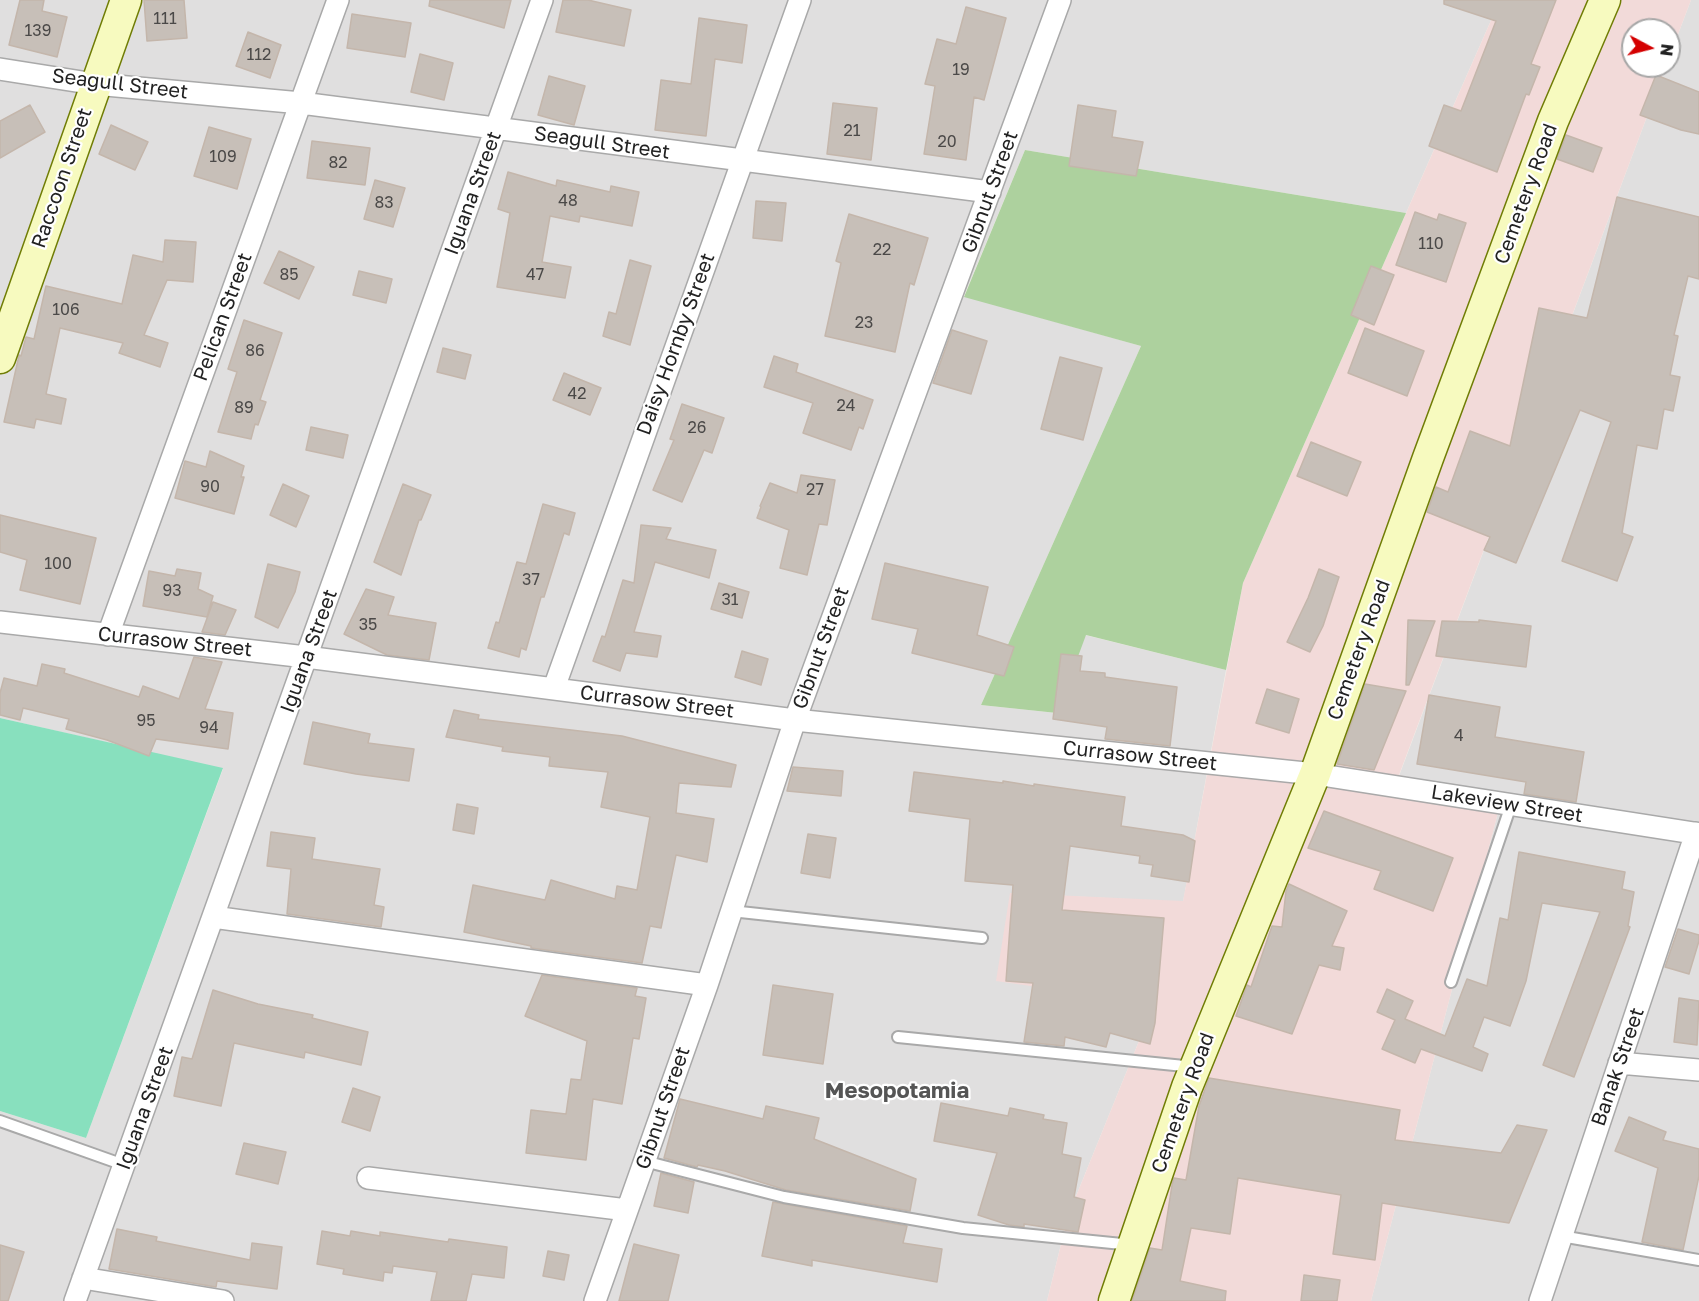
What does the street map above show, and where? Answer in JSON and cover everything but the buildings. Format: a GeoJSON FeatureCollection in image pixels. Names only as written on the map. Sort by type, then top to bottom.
{"type":"FeatureCollection","features":[{"type":"Feature","properties":{"kind":"main road","name":"Raccoon Street"},"geometry":{"type":"LineString","coordinates":[[0,358],[126,0]]}},
{"type":"Feature","properties":{"kind":"main road","name":"Cemetery Road"},"geometry":{"type":"LineString","coordinates":[[1114,1301],[1194,1067],[1315,774],[1432,447],[1553,121],[1605,0]]}},
{"type":"Feature","properties":{"kind":"street","name":"Pelican Street"},"geometry":{"type":"LineString","coordinates":[[108,635],[338,0]]}},
{"type":"Feature","properties":{"kind":"street","name":"Iguana Street"},"geometry":{"type":"LineString","coordinates":[[75,1301],[542,0]]}},
{"type":"Feature","properties":{"kind":"street","name":"Daisy Hornby Street"},"geometry":{"type":"LineString","coordinates":[[554,688],[800,0]]}},
{"type":"Feature","properties":{"kind":"street","name":"Gibnut Street"},"geometry":{"type":"LineString","coordinates":[[595,1301],[707,985],[795,720],[1060,0]]}},
{"type":"Feature","properties":{"kind":"street","name":"Seagull Street"},"geometry":{"type":"LineString","coordinates":[[0,69],[95,84],[301,103],[990,192]]}},
{"type":"Feature","properties":{"kind":"street","name":"Currasow Street"},"geometry":{"type":"LineString","coordinates":[[0,622],[306,657],[795,720],[1315,774]]}},
{"type":"Feature","properties":{"kind":"street","name":"Lakeview Street"},"geometry":{"type":"LineString","coordinates":[[1315,774],[1697,834]]}},
{"type":"Feature","properties":{"kind":"street","name":"Banak Street"},"geometry":{"type":"LineString","coordinates":[[1539,1301],[1697,834]]}},
{"type":"Feature","properties":{"kind":"street"},"geometry":{"type":"LineString","coordinates":[[213,917],[707,985]]}},
{"type":"Feature","properties":{"kind":"street"},"geometry":{"type":"LineString","coordinates":[[1619,1063],[1699,1070]]}},
{"type":"Feature","properties":{"kind":"street"},"geometry":{"type":"LineString","coordinates":[[368,1178],[627,1210]]}},
{"type":"Feature","properties":{"kind":"street"},"geometry":{"type":"LineString","coordinates":[[83,1278],[223,1301]]}},
{"type":"Feature","properties":{"kind":"lane"},"geometry":{"type":"LineString","coordinates":[[1452,982],[1512,805]]}},
{"type":"Feature","properties":{"kind":"lane"},"geometry":{"type":"LineString","coordinates":[[731,911],[982,938]]}},
{"type":"Feature","properties":{"kind":"lane"},"geometry":{"type":"LineString","coordinates":[[898,1037],[1194,1067]]}},
{"type":"Feature","properties":{"kind":"lane"},"geometry":{"type":"LineString","coordinates":[[0,1121],[124,1165]]}},
{"type":"Feature","properties":{"kind":"lane"},"geometry":{"type":"LineString","coordinates":[[644,1161],[784,1197],[963,1228],[1133,1245]]}},
{"type":"Feature","properties":{"kind":"lane"},"geometry":{"type":"LineString","coordinates":[[1561,1236],[1699,1260]]}},
{"type":"Feature","properties":{"kind":"shaded area"},"geometry":{"type":"Polygon","coordinates":[[[0,0],[1500,0],[1406,213],[1025,150],[964,296],[1141,346],[981,705],[1057,713],[1085,635],[1226,670],[1183,902],[1010,893],[1154,1004],[1068,1216],[1047,1301],[0,1301],[0,1111],[86,1138],[223,769],[0,718],[0,0]]]}},
{"type":"Feature","properties":{"kind":"shaded area"},"geometry":{"type":"Polygon","coordinates":[[[1500,0],[1691,0],[1681,26],[1681,18],[1621,18],[1621,78],[1661,78],[1399,775],[1502,797],[1371,1301],[1047,1301],[1068,1216],[1154,1004],[996,981],[1010,893],[1183,901],[1243,583],[1500,0]]]}},
{"type":"Feature","properties":{"kind":"shaded area"},"geometry":{"type":"Polygon","coordinates":[[[1691,0],[1699,0],[1699,1301],[1371,1301],[1502,797],[1399,776],[1661,78],[1681,78],[1681,26],[1691,0]]]}},
{"type":"Feature","properties":{"kind":"green space"},"geometry":{"type":"Polygon","coordinates":[[[1025,150],[1406,213],[1243,583],[1226,670],[1086,635],[1057,713],[981,705],[1141,346],[964,297],[1025,150]]]}},
{"type":"Feature","properties":{"kind":"green space"},"geometry":{"type":"Polygon","coordinates":[[[0,718],[223,768],[86,1138],[0,1111],[0,718]]]}},
{"type":"Feature","properties":{"kind":"district","name":"Mesopotamia"},"geometry":{"type":"Point","coordinates":[897,1091]}}]}
